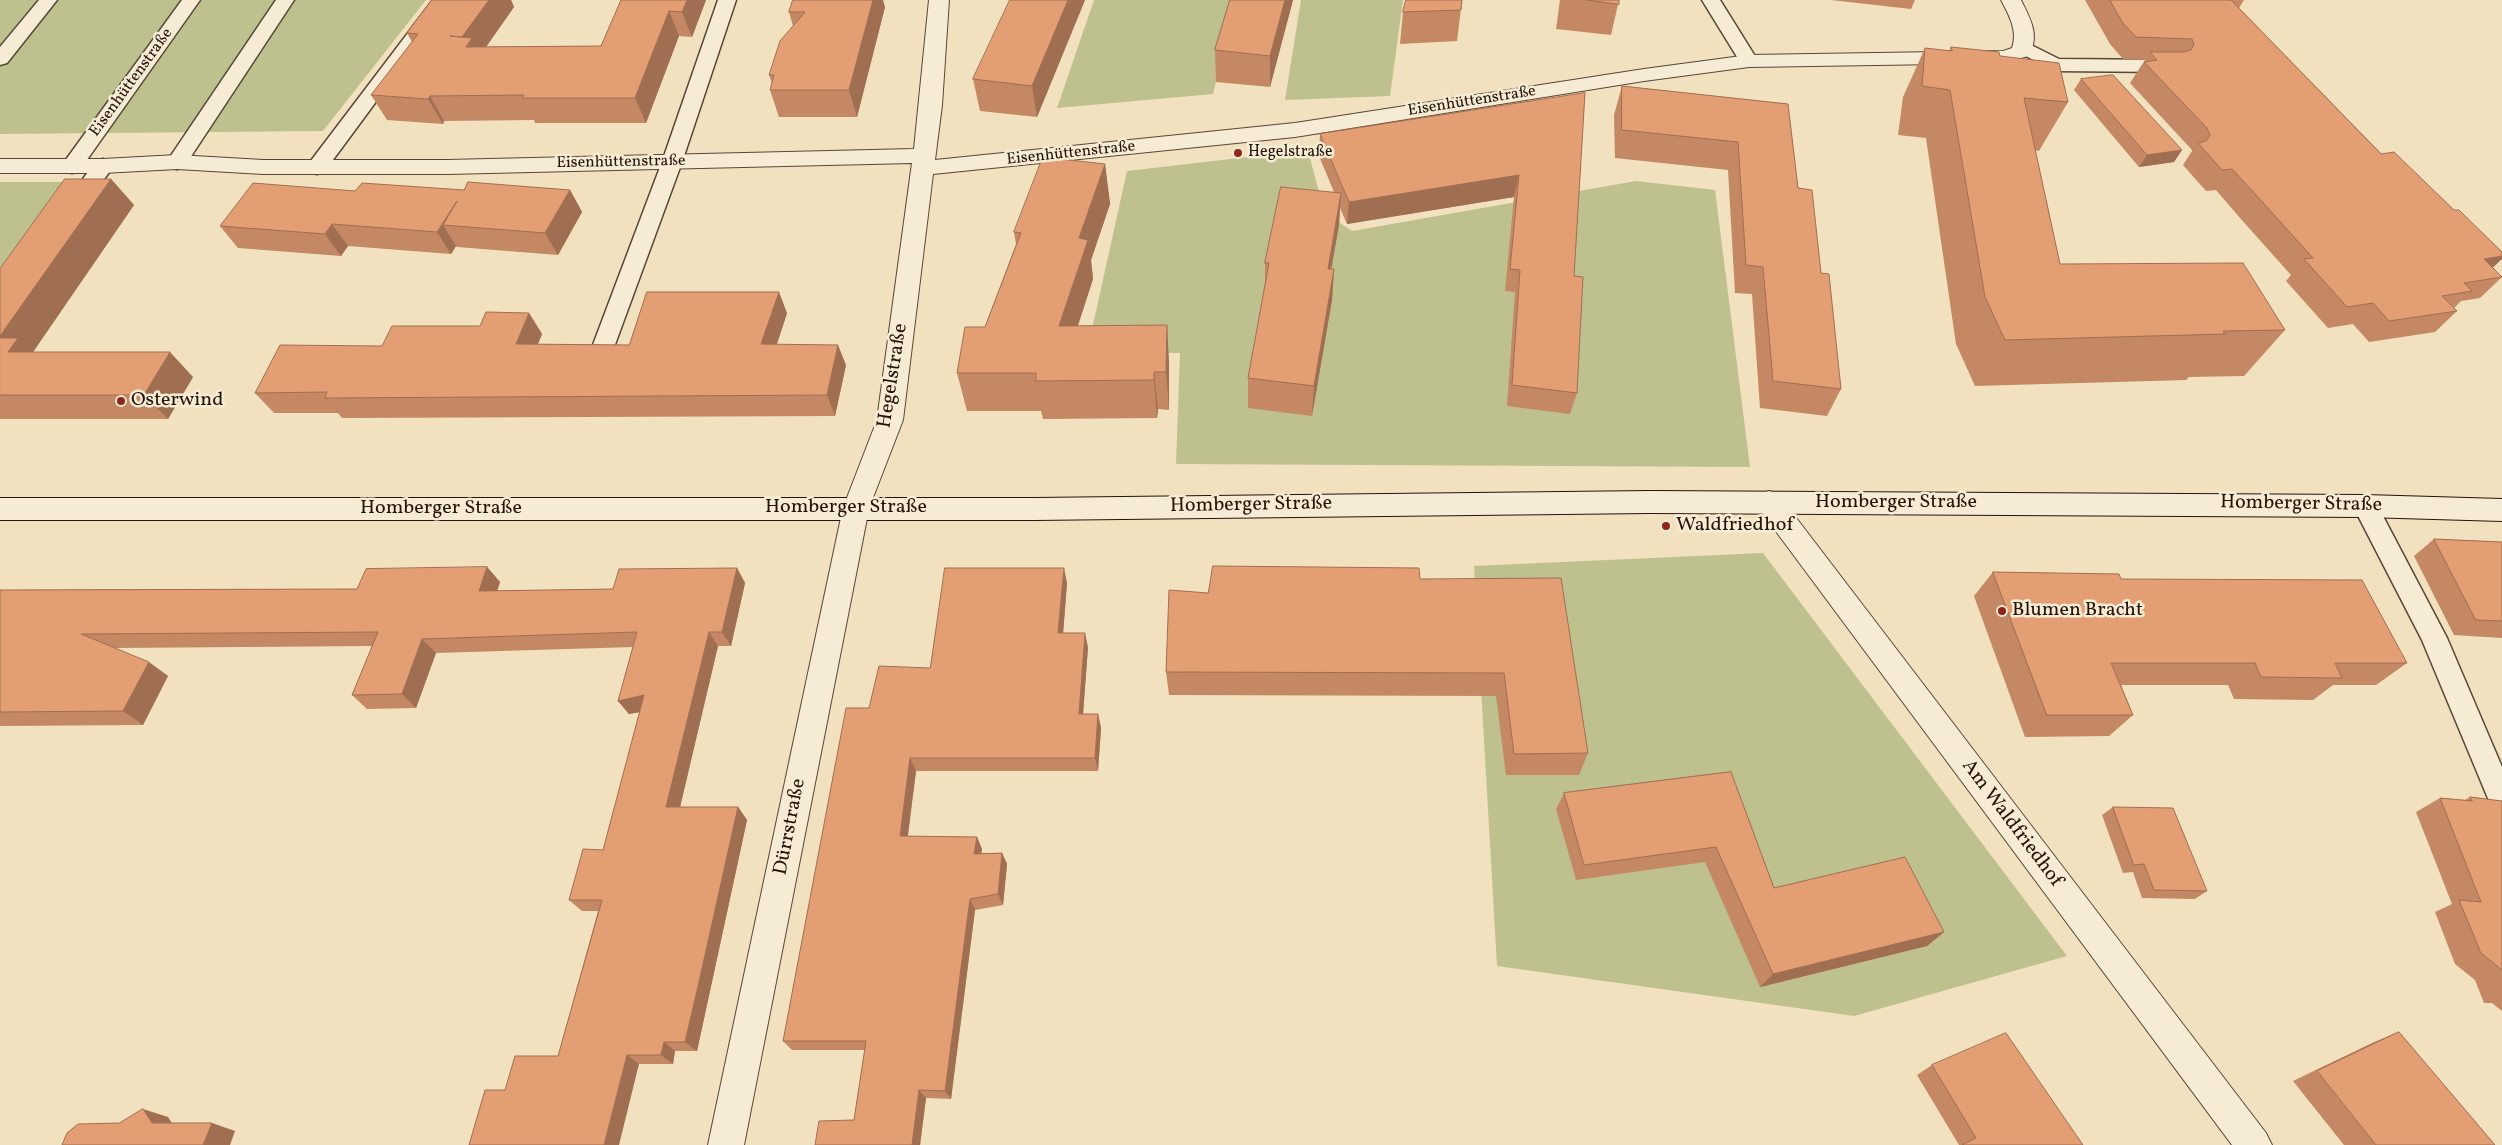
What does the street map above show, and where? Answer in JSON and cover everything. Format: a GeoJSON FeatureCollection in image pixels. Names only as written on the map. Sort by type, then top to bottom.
{"type":"FeatureCollection","features":[{"type":"Feature","properties":{"kind":"street","name":"Hegelstraße"},"geometry":{"type":"LineString","coordinates":[[856,508],[890,420],[931,105],[939,0]]}},
{"type":"Feature","properties":{"kind":"street"},"geometry":{"type":"LineString","coordinates":[[2011,0],[2024,25],[2022,50]]}},
{"type":"Feature","properties":{"kind":"street","name":"Eisenhüttenstraße"},"geometry":{"type":"LineString","coordinates":[[0,166],[103,166],[178,162],[263,167],[672,162],[924,162],[1295,130],[1644,76],[1749,62],[1980,59],[2004,57],[2022,50]]}},
{"type":"Feature","properties":{"kind":"street","name":"Homberger Straße"},"geometry":{"type":"LineString","coordinates":[[0,509],[856,508],[1769,502],[2365,506],[2502,510]]}},
{"type":"Feature","properties":{"kind":"street","name":"Am Waldfriedhof"},"geometry":{"type":"LineString","coordinates":[[1769,502],[2254,1145]]}},
{"type":"Feature","properties":{"kind":"street","name":"Dürrstraße"},"geometry":{"type":"LineString","coordinates":[[726,1145],[856,508]]}},
{"type":"Feature","properties":{"kind":"lane"},"geometry":{"type":"LineString","coordinates":[[0,58],[48,0]]}},
{"type":"Feature","properties":{"kind":"lane","name":"Eisenhüttenstraße"},"geometry":{"type":"LineString","coordinates":[[72,166],[191,0]]}},
{"type":"Feature","properties":{"kind":"lane"},"geometry":{"type":"LineString","coordinates":[[178,162],[285,0]]}},
{"type":"Feature","properties":{"kind":"lane"},"geometry":{"type":"LineString","coordinates":[[317,167],[442,0]]}},
{"type":"Feature","properties":{"kind":"lane"},"geometry":{"type":"LineString","coordinates":[[602,350],[672,162],[727,0]]}},
{"type":"Feature","properties":{"kind":"lane"},"geometry":{"type":"LineString","coordinates":[[1712,0],[1749,62]]}},
{"type":"Feature","properties":{"kind":"lane"},"geometry":{"type":"LineString","coordinates":[[2022,50],[2055,65],[2169,66]]}},
{"type":"Feature","properties":{"kind":"lane"},"geometry":{"type":"LineString","coordinates":[[2101,66],[2120,87]]}},
{"type":"Feature","properties":{"kind":"lane"},"geometry":{"type":"LineString","coordinates":[[63,222],[103,166]]}},
{"type":"Feature","properties":{"kind":"lane"},"geometry":{"type":"LineString","coordinates":[[2365,506],[2434,638],[2502,799]]}},
{"type":"Feature","properties":{"kind":"green space"},"geometry":{"type":"Polygon","coordinates":[[[0,0],[426,0],[323,131],[0,134],[0,0]]]}},
{"type":"Feature","properties":{"kind":"green space"},"geometry":{"type":"Polygon","coordinates":[[[1094,0],[1236,0],[1213,94],[1057,108],[1094,0]]]}},
{"type":"Feature","properties":{"kind":"green space"},"geometry":{"type":"Polygon","coordinates":[[[1301,0],[1403,0],[1390,96],[1285,100],[1301,0]]]}},
{"type":"Feature","properties":{"kind":"green space"},"geometry":{"type":"Polygon","coordinates":[[[1308,150],[1324,212],[1352,231],[1636,181],[1715,190],[1750,467],[1176,464],[1180,353],[1087,352],[1127,171],[1308,150]]]}},
{"type":"Feature","properties":{"kind":"green space"},"geometry":{"type":"Polygon","coordinates":[[[0,182],[71,182],[0,281],[0,182]]]}},
{"type":"Feature","properties":{"kind":"green space"},"geometry":{"type":"Polygon","coordinates":[[[1763,553],[2067,956],[1854,1016],[1497,966],[1474,566],[1763,553]]]}},
{"type":"Feature","properties":{"kind":"building"},"geometry":{"type":"Polygon","coordinates":[[[432,0],[489,0],[462,37],[450,36],[472,38],[466,47],[601,46],[621,0],[687,0],[682,12],[669,11],[635,98],[522,98],[524,95],[430,96],[428,99],[371,95],[418,34],[407,33],[432,0]]]}},
{"type":"Feature","properties":{"kind":"building"},"geometry":{"type":"Polygon","coordinates":[[[793,0],[873,0],[849,90],[770,90],[774,75],[769,75],[780,41],[805,12],[789,12],[793,0]]]}},
{"type":"Feature","properties":{"kind":"building"},"geometry":{"type":"Polygon","coordinates":[[[1010,0],[1068,0],[1032,86],[973,79],[1010,0]]]}},
{"type":"Feature","properties":{"kind":"building"},"geometry":{"type":"Polygon","coordinates":[[[1230,0],[1285,0],[1270,56],[1215,50],[1230,0]]]}},
{"type":"Feature","properties":{"kind":"building"},"geometry":{"type":"Polygon","coordinates":[[[1406,0],[1462,0],[1461,10],[1403,12],[1406,0]]]}},
{"type":"Feature","properties":{"kind":"building"},"geometry":{"type":"Polygon","coordinates":[[[1587,0],[1619,0],[1619,4],[1587,0]]]}},
{"type":"Feature","properties":{"kind":"building"},"geometry":{"type":"Polygon","coordinates":[[[2110,0],[2231,0],[2381,154],[2394,152],[2454,210],[2459,210],[2502,252],[2502,256],[2484,259],[2502,277],[2464,283],[2472,291],[2442,296],[2457,311],[2389,321],[2373,303],[2347,307],[2304,259],[2313,258],[2257,196],[2232,169],[2222,170],[2198,143],[2206,141],[2210,135],[2207,128],[2144,62],[2157,60],[2150,52],[2183,52],[2191,50],[2194,45],[2192,39],[2136,37],[2123,23],[2110,0]]]}},
{"type":"Feature","properties":{"kind":"building"},"geometry":{"type":"Polygon","coordinates":[[[1951,47],[1999,52],[2000,56],[2059,63],[2068,102],[2024,98],[2060,264],[2243,263],[2285,330],[2223,331],[2225,334],[2005,340],[1985,297],[1950,90],[1922,86],[1925,48],[1952,51],[1951,47]]]}},
{"type":"Feature","properties":{"kind":"building"},"geometry":{"type":"Polygon","coordinates":[[[2113,75],[2182,150],[2147,155],[2081,79],[2113,75]]]}},
{"type":"Feature","properties":{"kind":"building"},"geometry":{"type":"Polygon","coordinates":[[[1622,86],[1788,104],[1798,188],[1812,190],[1821,273],[1829,274],[1841,389],[1773,381],[1763,267],[1746,265],[1738,142],[1622,130],[1622,86]]]}},
{"type":"Feature","properties":{"kind":"building"},"geometry":{"type":"Polygon","coordinates":[[[1585,93],[1574,276],[1583,277],[1577,393],[1512,385],[1520,270],[1510,269],[1519,175],[1349,202],[1320,134],[1585,93]]]}},
{"type":"Feature","properties":{"kind":"building"},"geometry":{"type":"Polygon","coordinates":[[[1043,157],[1105,164],[1079,238],[1088,240],[1059,326],[1167,325],[1166,372],[1154,372],[1154,380],[1036,381],[1036,373],[957,373],[965,327],[985,327],[1021,233],[1014,232],[1043,157]]]}},
{"type":"Feature","properties":{"kind":"building"},"geometry":{"type":"Polygon","coordinates":[[[65,179],[111,179],[0,336],[0,269],[65,179]]]}},
{"type":"Feature","properties":{"kind":"building"},"geometry":{"type":"Polygon","coordinates":[[[468,182],[570,190],[545,233],[443,225],[457,201],[437,232],[332,224],[325,234],[220,226],[253,183],[355,191],[362,183],[464,190],[468,182]]]}},
{"type":"Feature","properties":{"kind":"building"},"geometry":{"type":"Polygon","coordinates":[[[1281,187],[1341,193],[1328,269],[1334,269],[1314,386],[1248,378],[1269,263],[1265,263],[1281,187]]]}},
{"type":"Feature","properties":{"kind":"building"},"geometry":{"type":"Polygon","coordinates":[[[647,292],[779,292],[761,344],[838,345],[827,395],[325,398],[327,392],[255,393],[280,345],[382,346],[392,326],[480,326],[486,312],[529,313],[516,344],[629,345],[647,292]]]}},
{"type":"Feature","properties":{"kind":"building"},"geometry":{"type":"Polygon","coordinates":[[[0,338],[18,338],[8,352],[170,352],[144,395],[0,395],[0,338]]]}},
{"type":"Feature","properties":{"kind":"building"},"geometry":{"type":"Polygon","coordinates":[[[2434,539],[2502,542],[2502,621],[2476,620],[2434,539]]]}},
{"type":"Feature","properties":{"kind":"building"},"geometry":{"type":"Polygon","coordinates":[[[1213,566],[1419,568],[1420,579],[1561,578],[1588,753],[1514,754],[1504,673],[1166,672],[1169,590],[1208,593],[1213,566]]]}},
{"type":"Feature","properties":{"kind":"building"},"geometry":{"type":"Polygon","coordinates":[[[487,567],[479,591],[613,589],[619,569],[737,568],[722,632],[709,632],[666,807],[738,807],[699,982],[685,1042],[664,1042],[661,1055],[627,1055],[604,1145],[469,1145],[485,1090],[505,1090],[515,1056],[558,1056],[602,900],[569,900],[583,849],[603,850],[644,695],[618,701],[637,632],[422,639],[402,694],[352,695],[378,632],[81,634],[149,662],[123,711],[0,712],[0,590],[357,589],[366,569],[487,567]]]}},
{"type":"Feature","properties":{"kind":"building"},"geometry":{"type":"Polygon","coordinates":[[[945,568],[1064,568],[1058,633],[1085,633],[1079,714],[1098,714],[1095,758],[910,758],[900,836],[977,837],[974,854],[1002,853],[998,894],[970,899],[945,1091],[919,1090],[912,1145],[815,1145],[819,1121],[854,1120],[866,1041],[783,1041],[846,708],[869,708],[879,666],[930,668],[945,568]]]}},
{"type":"Feature","properties":{"kind":"building"},"geometry":{"type":"Polygon","coordinates":[[[1993,572],[2119,574],[2121,579],[2362,580],[2407,663],[2335,663],[2342,678],[2261,677],[2255,663],[2111,663],[2133,715],[2047,715],[1993,572]]]}},
{"type":"Feature","properties":{"kind":"building"},"geometry":{"type":"Polygon","coordinates":[[[1731,772],[1774,888],[1905,857],[1944,932],[1773,974],[1716,847],[1584,865],[1564,793],[1731,772]]]}},
{"type":"Feature","properties":{"kind":"building"},"geometry":{"type":"Polygon","coordinates":[[[2470,797],[2502,801],[2502,970],[2481,953],[2459,900],[2481,902],[2440,798],[2472,801],[2470,797]]]}},
{"type":"Feature","properties":{"kind":"building"},"geometry":{"type":"Polygon","coordinates":[[[2113,807],[2173,808],[2207,891],[2154,890],[2144,864],[2134,865],[2113,807]]]}},
{"type":"Feature","properties":{"kind":"building"},"geometry":{"type":"Polygon","coordinates":[[[2399,1032],[2495,1145],[2376,1145],[2317,1071],[2399,1032]]]}},
{"type":"Feature","properties":{"kind":"building"},"geometry":{"type":"Polygon","coordinates":[[[2006,1033],[2083,1145],[1962,1145],[1976,1138],[1932,1065],[2006,1033]]]}},
{"type":"Feature","properties":{"kind":"building"},"geometry":{"type":"Polygon","coordinates":[[[143,1109],[152,1123],[212,1123],[203,1145],[62,1145],[67,1133],[78,1124],[119,1123],[143,1109]]]}},
{"type":"Feature","properties":{"kind":"place","name":"Hegelstraße"},"geometry":{"type":"Point","coordinates":[1238,153]}},
{"type":"Feature","properties":{"kind":"place","name":"Osterwind"},"geometry":{"type":"Point","coordinates":[121,401]}},
{"type":"Feature","properties":{"kind":"place","name":"Waldfriedhof"},"geometry":{"type":"Point","coordinates":[1666,526]}},
{"type":"Feature","properties":{"kind":"place","name":"Blumen Bracht"},"geometry":{"type":"Point","coordinates":[2002,611]}}]}
